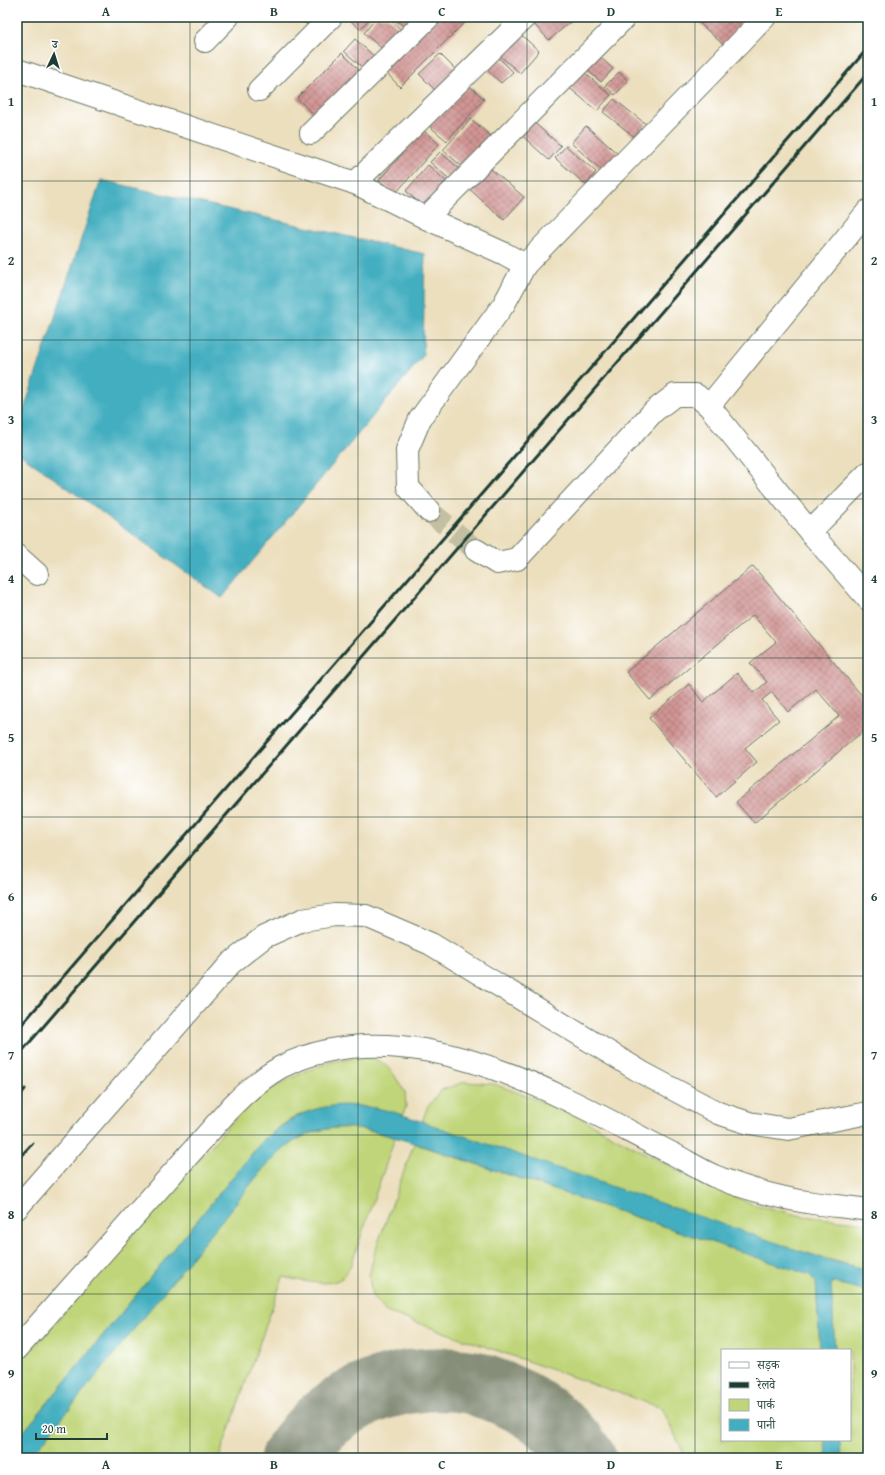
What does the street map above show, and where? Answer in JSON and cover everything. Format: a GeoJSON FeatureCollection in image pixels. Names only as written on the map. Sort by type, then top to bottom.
{"type":"FeatureCollection","features":[{"type":"Feature","properties":{"kind":"street"},"geometry":{"type":"LineString","coordinates":[[205,41],[228,17]]}},
{"type":"Feature","properties":{"kind":"street"},"geometry":{"type":"LineString","coordinates":[[259,90],[331,17]]}},
{"type":"Feature","properties":{"kind":"street"},"geometry":{"type":"LineString","coordinates":[[311,133],[429,17]]}},
{"type":"Feature","properties":{"kind":"street"},"geometry":{"type":"LineString","coordinates":[[426,218],[625,17]]}},
{"type":"Feature","properties":{"kind":"street"},"geometry":{"type":"LineString","coordinates":[[429,511],[408,487],[407,450],[420,419],[504,304],[524,265],[765,17]]}},
{"type":"Feature","properties":{"kind":"street"},"geometry":{"type":"LineString","coordinates":[[355,183],[516,20]]}},
{"type":"Feature","properties":{"kind":"street"},"geometry":{"type":"LineString","coordinates":[[17,70],[355,183],[426,218],[505,254],[524,265]]}},
{"type":"Feature","properties":{"kind":"street"},"geometry":{"type":"LineString","coordinates":[[709,406],[868,211]]}},
{"type":"Feature","properties":{"kind":"street"},"geometry":{"type":"LineString","coordinates":[[476,550],[497,563],[517,559],[654,411],[675,395],[696,395],[709,406],[810,532],[868,599]]}},
{"type":"Feature","properties":{"kind":"street"},"geometry":{"type":"LineString","coordinates":[[810,532],[868,473]]}},
{"type":"Feature","properties":{"kind":"street"},"geometry":{"type":"LineString","coordinates":[[17,556],[38,574]]}},
{"type":"Feature","properties":{"kind":"street"},"geometry":{"type":"LineString","coordinates":[[17,1208],[231,963],[264,937],[302,920],[335,915],[366,916],[431,944],[641,1072],[718,1113],[749,1123],[788,1129],[868,1113]]}},
{"type":"Feature","properties":{"kind":"street"},"geometry":{"type":"LineString","coordinates":[[17,1349],[232,1105],[253,1086],[280,1068],[309,1056],[342,1048],[374,1046],[405,1047],[435,1052],[466,1060],[568,1099],[713,1175],[743,1187],[785,1198],[868,1210]]}},
{"type":"Feature","properties":{"kind":"green space"},"geometry":{"type":"Polygon","coordinates":[[[365,1057],[380,1061],[391,1070],[405,1092],[406,1106],[351,1265],[342,1278],[336,1281],[321,1283],[283,1277],[219,1458],[30,1458],[263,1168],[279,1153],[292,1143],[309,1134],[332,1129],[356,1129],[393,1137],[400,1114],[374,1108],[347,1105],[321,1108],[295,1117],[263,1140],[17,1440],[17,1366],[239,1114],[268,1091],[299,1074],[330,1062],[365,1057]]]}},
{"type":"Feature","properties":{"kind":"green space"},"geometry":{"type":"Polygon","coordinates":[[[465,1082],[494,1084],[565,1110],[707,1186],[753,1204],[802,1216],[868,1223],[868,1270],[418,1145],[810,1275],[816,1282],[820,1349],[721,1349],[721,1441],[825,1441],[826,1458],[686,1458],[662,1408],[386,1312],[372,1296],[369,1276],[375,1251],[427,1108],[441,1090],[465,1082]]]}},
{"type":"Feature","properties":{"kind":"green space"},"geometry":{"type":"Polygon","coordinates":[[[831,1282],[868,1291],[868,1458],[841,1458],[840,1441],[851,1441],[851,1349],[835,1349],[831,1282]]]}},
{"type":"Feature","properties":{"kind":"water"},"geometry":{"type":"Polygon","coordinates":[[[101,180],[425,254],[423,356],[222,598],[17,452],[17,430],[101,180]]]}},
{"type":"Feature","properties":{"kind":"water"},"geometry":{"type":"Polygon","coordinates":[[[341,1105],[356,1106],[386,1110],[400,1114],[824,1259],[868,1270],[868,1291],[831,1282],[835,1349],[820,1349],[816,1282],[810,1275],[417,1144],[357,1128],[327,1129],[312,1133],[296,1140],[264,1168],[30,1458],[17,1458],[17,1440],[263,1140],[302,1114],[320,1108],[341,1105]]]}},
{"type":"Feature","properties":{"kind":"water"},"geometry":{"type":"Polygon","coordinates":[[[825,1441],[840,1441],[841,1458],[826,1458],[825,1441]]]}},
{"type":"Feature","properties":{"kind":"building"},"geometry":{"type":"Polygon","coordinates":[[[299,17],[317,17],[308,26],[299,17]]]}},
{"type":"Feature","properties":{"kind":"building"},"geometry":{"type":"Polygon","coordinates":[[[346,17],[371,17],[360,29],[346,17]]]}},
{"type":"Feature","properties":{"kind":"building"},"geometry":{"type":"Polygon","coordinates":[[[377,17],[387,17],[406,34],[388,54],[364,33],[377,17]]]}},
{"type":"Feature","properties":{"kind":"building"},"geometry":{"type":"Polygon","coordinates":[[[393,17],[421,17],[409,31],[393,17]]]}},
{"type":"Feature","properties":{"kind":"building"},"geometry":{"type":"Polygon","coordinates":[[[432,17],[470,17],[400,87],[381,67],[432,17]]]}},
{"type":"Feature","properties":{"kind":"building"},"geometry":{"type":"Polygon","coordinates":[[[531,17],[576,17],[549,40],[529,19],[531,17]]]}},
{"type":"Feature","properties":{"kind":"building"},"geometry":{"type":"Polygon","coordinates":[[[699,17],[756,17],[728,49],[696,20],[699,17]]]}},
{"type":"Feature","properties":{"kind":"building"},"geometry":{"type":"Polygon","coordinates":[[[518,32],[539,51],[520,73],[498,54],[518,32]]]}},
{"type":"Feature","properties":{"kind":"building"},"geometry":{"type":"Polygon","coordinates":[[[355,39],[375,57],[364,69],[344,51],[355,39]]]}},
{"type":"Feature","properties":{"kind":"building"},"geometry":{"type":"Polygon","coordinates":[[[342,53],[363,74],[318,119],[297,98],[342,53]]]}},
{"type":"Feature","properties":{"kind":"building"},"geometry":{"type":"Polygon","coordinates":[[[440,54],[460,74],[440,95],[419,74],[440,54]]]}},
{"type":"Feature","properties":{"kind":"building"},"geometry":{"type":"Polygon","coordinates":[[[597,54],[613,69],[601,82],[585,68],[597,54]]]}},
{"type":"Feature","properties":{"kind":"building"},"geometry":{"type":"Polygon","coordinates":[[[497,56],[513,72],[501,83],[485,68],[497,56]]]}},
{"type":"Feature","properties":{"kind":"building"},"geometry":{"type":"Polygon","coordinates":[[[580,69],[611,95],[597,111],[566,85],[580,69]]]}},
{"type":"Feature","properties":{"kind":"building"},"geometry":{"type":"Polygon","coordinates":[[[619,72],[628,81],[615,95],[605,86],[619,72]]]}},
{"type":"Feature","properties":{"kind":"building"},"geometry":{"type":"Polygon","coordinates":[[[465,82],[484,99],[447,141],[428,125],[465,82]]]}},
{"type":"Feature","properties":{"kind":"building"},"geometry":{"type":"Polygon","coordinates":[[[614,99],[647,125],[636,138],[603,112],[614,99]]]}},
{"type":"Feature","properties":{"kind":"building"},"geometry":{"type":"Polygon","coordinates":[[[471,119],[493,138],[465,169],[443,150],[471,119]]]}},
{"type":"Feature","properties":{"kind":"building"},"geometry":{"type":"Polygon","coordinates":[[[531,120],[561,146],[549,160],[519,133],[531,120]]]}},
{"type":"Feature","properties":{"kind":"building"},"geometry":{"type":"Polygon","coordinates":[[[586,126],[619,155],[604,172],[571,143],[586,126]]]}},
{"type":"Feature","properties":{"kind":"building"},"geometry":{"type":"Polygon","coordinates":[[[423,130],[439,144],[395,194],[379,180],[423,130]]]}},
{"type":"Feature","properties":{"kind":"building"},"geometry":{"type":"Polygon","coordinates":[[[566,146],[596,172],[586,185],[555,158],[566,146]]]}},
{"type":"Feature","properties":{"kind":"building"},"geometry":{"type":"Polygon","coordinates":[[[440,152],[463,172],[454,183],[430,162],[440,152]]]}},
{"type":"Feature","properties":{"kind":"building"},"geometry":{"type":"Polygon","coordinates":[[[485,164],[524,197],[504,220],[466,186],[485,164]]]}},
{"type":"Feature","properties":{"kind":"building"},"geometry":{"type":"Polygon","coordinates":[[[428,165],[448,183],[424,207],[406,191],[428,165]]]}},
{"type":"Feature","properties":{"kind":"building"},"geometry":{"type":"Polygon","coordinates":[[[753,566],[868,703],[868,727],[754,823],[736,802],[839,716],[816,689],[788,712],[772,692],[762,700],[779,720],[745,748],[757,762],[716,797],[649,718],[689,684],[703,702],[737,673],[754,693],[767,682],[750,663],[776,642],[753,615],[650,700],[626,672],[753,566]]]}},
{"type":"Feature","properties":{"kind":"taxiway"},"geometry":{"type":"LineString","coordinates":[[292,1458],[306,1439],[323,1421],[338,1409],[355,1399],[392,1385],[412,1381],[432,1380],[452,1380],[473,1383],[519,1400],[555,1425],[584,1458]]}},
{"type":"Feature","properties":{"kind":"tunnel"},"geometry":{"type":"LineString","coordinates":[[429,511],[476,550]]}},
{"type":"Feature","properties":{"kind":"railway"},"geometry":{"type":"LineString","coordinates":[[17,1030],[868,48]]}},
{"type":"Feature","properties":{"kind":"railway"},"geometry":{"type":"LineString","coordinates":[[17,1057],[868,73]]}},
{"type":"Feature","properties":{"kind":"railway"},"geometry":{"type":"LineString","coordinates":[[17,1099],[25,1089]]}},
{"type":"Feature","properties":{"kind":"railway"},"geometry":{"type":"LineString","coordinates":[[17,1160],[33,1143]]}}]}
